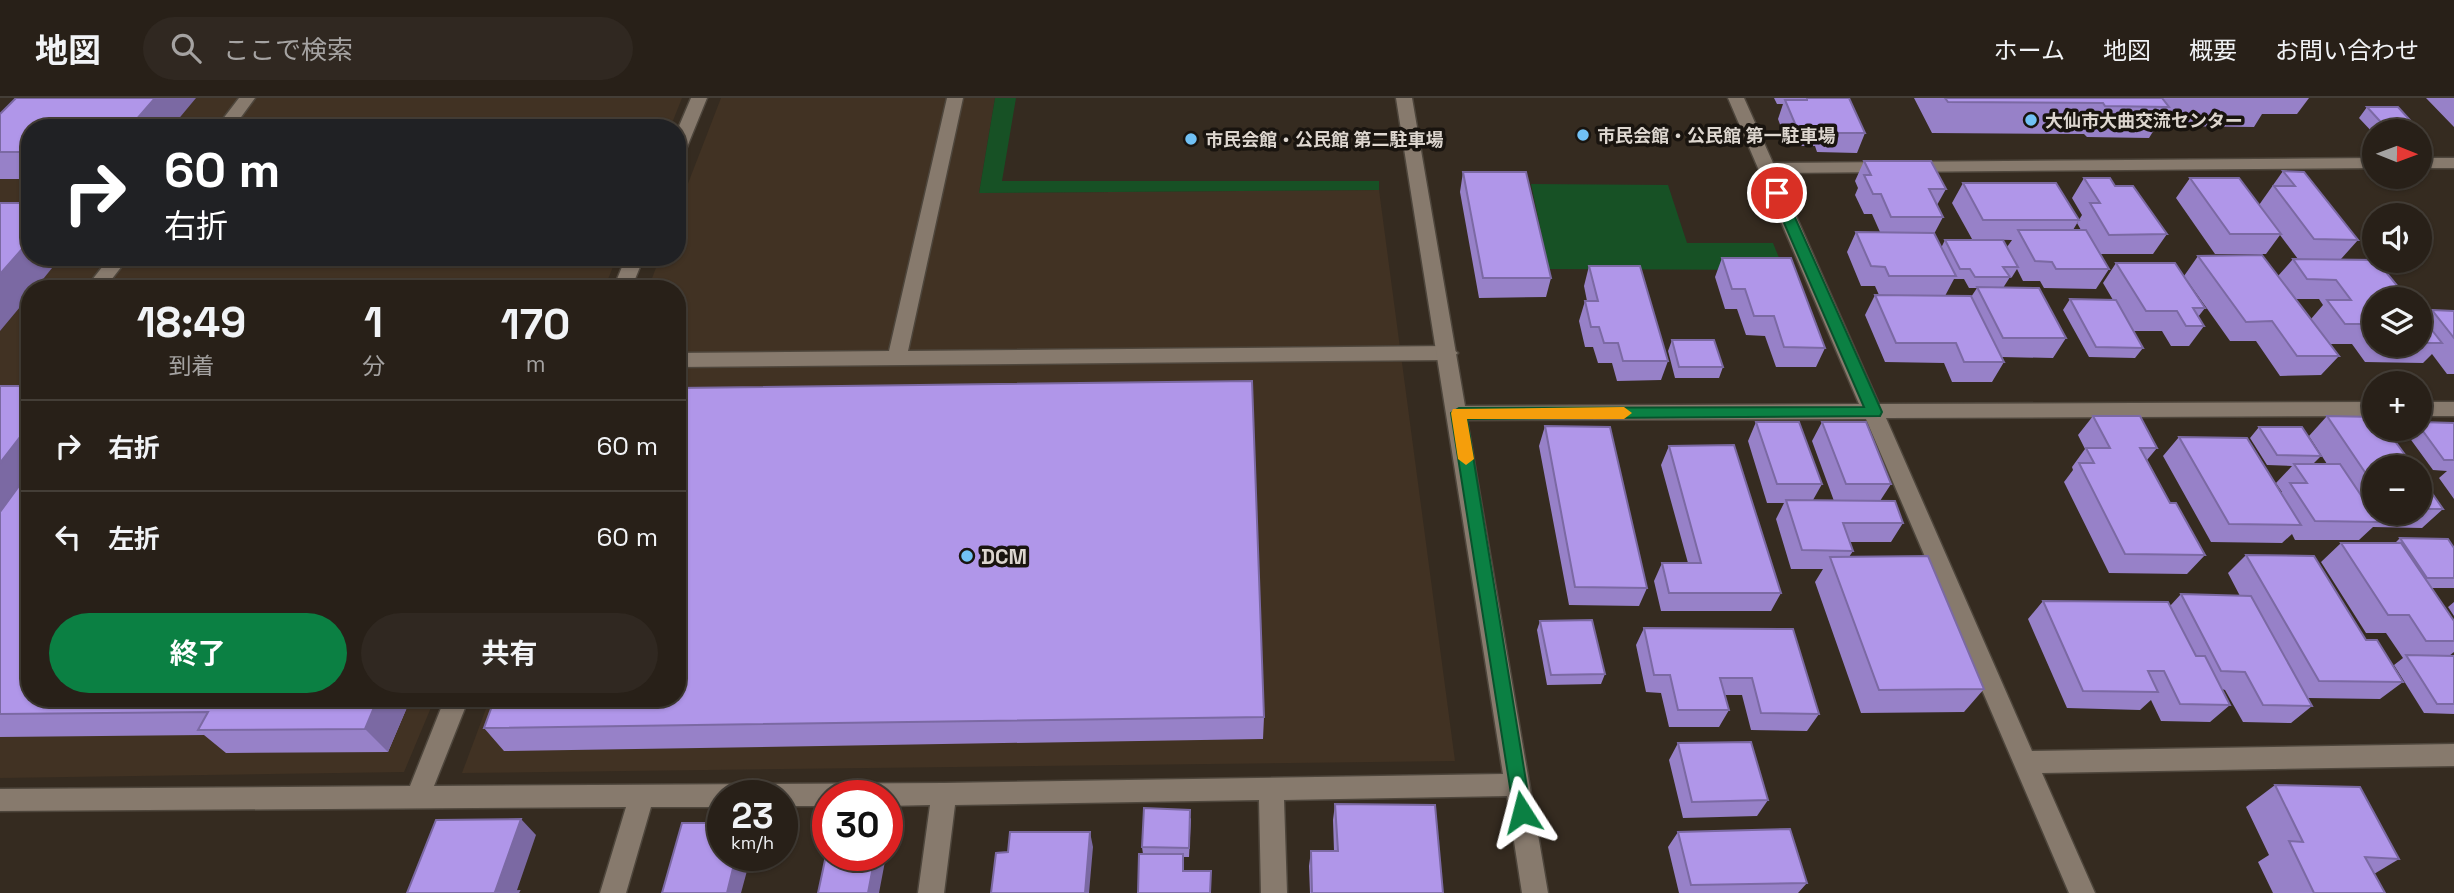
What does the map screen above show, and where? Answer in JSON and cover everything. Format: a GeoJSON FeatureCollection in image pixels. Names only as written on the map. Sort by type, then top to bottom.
{"type":"FeatureCollection","features":[{"type":"Feature","properties":{"kind":"street"},"geometry":{"type":"LineString","coordinates":[[230,119],[247,98]]}},
{"type":"Feature","properties":{"kind":"street"},"geometry":{"type":"LineString","coordinates":[[686,130],[699,98]]}},
{"type":"Feature","properties":{"kind":"street"},"geometry":{"type":"LineString","coordinates":[[897,358],[955,98]]}},
{"type":"Feature","properties":{"kind":"street"},"geometry":{"type":"LineString","coordinates":[[1404,98],[1459,413],[1535,893]]}},
{"type":"Feature","properties":{"kind":"street"},"geometry":{"type":"LineString","coordinates":[[1736,98],[2082,893]]}},
{"type":"Feature","properties":{"kind":"street"},"geometry":{"type":"LineString","coordinates":[[1767,169],[2362,163]]}},
{"type":"Feature","properties":{"kind":"street"},"geometry":{"type":"LineString","coordinates":[[2432,163],[2454,163]]}},
{"type":"Feature","properties":{"kind":"street"},"geometry":{"type":"LineString","coordinates":[[101,280],[113,266]]}},
{"type":"Feature","properties":{"kind":"street"},"geometry":{"type":"LineString","coordinates":[[686,360],[1448,353]]}},
{"type":"Feature","properties":{"kind":"street"},"geometry":{"type":"LineString","coordinates":[[1459,413],[2362,409]]}},
{"type":"Feature","properties":{"kind":"street"},"geometry":{"type":"LineString","coordinates":[[2432,409],[2454,409]]}},
{"type":"Feature","properties":{"kind":"street"},"geometry":{"type":"LineString","coordinates":[[418,796],[453,707]]}},
{"type":"Feature","properties":{"kind":"street"},"geometry":{"type":"LineString","coordinates":[[2026,762],[2454,755]]}},
{"type":"Feature","properties":{"kind":"street"},"geometry":{"type":"LineString","coordinates":[[0,800],[944,794],[1517,785]]}},
{"type":"Feature","properties":{"kind":"street"},"geometry":{"type":"LineString","coordinates":[[1271,788],[1274,893]]}},
{"type":"Feature","properties":{"kind":"street"},"geometry":{"type":"LineString","coordinates":[[613,893],[642,794]]}},
{"type":"Feature","properties":{"kind":"street"},"geometry":{"type":"LineString","coordinates":[[931,893],[944,794]]}},
{"type":"Feature","properties":{"kind":"shaded area"},"geometry":{"type":"Polygon","coordinates":[[[49,98],[682,98],[674,119],[30,119],[49,98]]]}},
{"type":"Feature","properties":{"kind":"shaded area"},"geometry":{"type":"Polygon","coordinates":[[[721,98],[995,98],[979,193],[1379,190],[1455,761],[462,773],[487,707],[686,707],[686,280],[651,280],[657,266],[686,266],[686,189],[721,98]]]}},
{"type":"Feature","properties":{"kind":"shaded area"},"geometry":{"type":"Polygon","coordinates":[[[21,128],[21,266],[613,266],[608,280],[21,280],[21,707],[431,707],[404,772],[0,778],[0,151],[21,128]]]}},
{"type":"Feature","properties":{"kind":"green space"},"geometry":{"type":"Polygon","coordinates":[[[995,98],[1016,98],[1002,181],[1379,181],[1379,190],[979,193],[995,98]]]}},
{"type":"Feature","properties":{"kind":"green space"},"geometry":{"type":"Polygon","coordinates":[[[1531,184],[1668,185],[1687,243],[1773,243],[1784,270],[1549,269],[1531,184]]]}},
{"type":"Feature","properties":{"kind":"building"},"geometry":{"type":"Polygon","coordinates":[[[16,98],[155,98],[137,119],[21,119],[21,152],[0,152],[0,114],[16,98]]]}},
{"type":"Feature","properties":{"kind":"building"},"geometry":{"type":"Polygon","coordinates":[[[1849,98],[1865,133],[1826,133],[1823,126],[1796,126],[1785,100],[1849,98]]]}},
{"type":"Feature","properties":{"kind":"building"},"geometry":{"type":"Polygon","coordinates":[[[1945,98],[2162,98],[2169,107],[2105,106],[2103,103],[1948,102],[1945,98]]]}},
{"type":"Feature","properties":{"kind":"building"},"geometry":{"type":"Polygon","coordinates":[[[2367,107],[2398,107],[2409,119],[2378,119],[2367,107]]]}},
{"type":"Feature","properties":{"kind":"building"},"geometry":{"type":"Polygon","coordinates":[[[1864,161],[1931,161],[1946,189],[1929,189],[1943,217],[1891,217],[1881,194],[1873,194],[1864,175],[1871,175],[1864,161]]]}},
{"type":"Feature","properties":{"kind":"building"},"geometry":{"type":"Polygon","coordinates":[[[2283,171],[2304,172],[2358,240],[2314,239],[2274,186],[2295,186],[2283,171]]]}},
{"type":"Feature","properties":{"kind":"building"},"geometry":{"type":"Polygon","coordinates":[[[1463,172],[1526,172],[1551,278],[1483,278],[1463,172]]]}},
{"type":"Feature","properties":{"kind":"building"},"geometry":{"type":"Polygon","coordinates":[[[2084,178],[2110,178],[2115,186],[2133,186],[2167,234],[2109,235],[2090,203],[2100,203],[2084,178]]]}},
{"type":"Feature","properties":{"kind":"building"},"geometry":{"type":"Polygon","coordinates":[[[2190,178],[2239,178],[2281,234],[2230,234],[2190,178]]]}},
{"type":"Feature","properties":{"kind":"building"},"geometry":{"type":"Polygon","coordinates":[[[1963,183],[2056,183],[2079,220],[1983,220],[1963,183]]]}},
{"type":"Feature","properties":{"kind":"building"},"geometry":{"type":"Polygon","coordinates":[[[0,203],[21,203],[21,250],[0,274],[0,203]]]}},
{"type":"Feature","properties":{"kind":"building"},"geometry":{"type":"Polygon","coordinates":[[[2018,230],[2086,230],[2109,269],[2056,269],[2052,262],[2035,261],[2018,230]]]}},
{"type":"Feature","properties":{"kind":"building"},"geometry":{"type":"Polygon","coordinates":[[[1856,232],[1934,233],[1956,276],[1889,276],[1885,267],[1871,266],[1856,232]]]}},
{"type":"Feature","properties":{"kind":"building"},"geometry":{"type":"Polygon","coordinates":[[[1945,240],[2003,240],[2018,267],[2003,267],[2010,277],[1975,277],[1970,269],[1960,269],[1945,240]]]}},
{"type":"Feature","properties":{"kind":"building"},"geometry":{"type":"Polygon","coordinates":[[[2262,255],[2339,356],[2297,356],[2272,321],[2246,322],[2198,256],[2262,255]]]}},
{"type":"Feature","properties":{"kind":"building"},"geometry":{"type":"Polygon","coordinates":[[[1722,258],[1791,258],[1825,348],[1784,347],[1774,316],[1754,316],[1745,289],[1732,289],[1722,258]]]}},
{"type":"Feature","properties":{"kind":"building"},"geometry":{"type":"Polygon","coordinates":[[[2293,259],[2362,260],[2362,273],[2387,273],[2398,287],[2362,287],[2362,324],[2345,324],[2327,300],[2351,300],[2336,280],[2307,279],[2293,259]]]}},
{"type":"Feature","properties":{"kind":"building"},"geometry":{"type":"Polygon","coordinates":[[[2116,263],[2175,263],[2205,308],[2193,308],[2204,326],[2186,326],[2177,311],[2146,311],[2116,263]]]}},
{"type":"Feature","properties":{"kind":"building"},"geometry":{"type":"Polygon","coordinates":[[[1589,266],[1640,266],[1668,361],[1623,361],[1618,343],[1604,343],[1599,327],[1591,327],[1585,301],[1598,301],[1589,266]]]}},
{"type":"Feature","properties":{"kind":"building"},"geometry":{"type":"Polygon","coordinates":[[[1977,287],[2039,288],[2066,338],[2003,338],[1977,287]]]}},
{"type":"Feature","properties":{"kind":"building"},"geometry":{"type":"Polygon","coordinates":[[[1875,295],[1971,296],[2004,362],[1964,362],[1956,343],[1896,343],[1875,295]]]}},
{"type":"Feature","properties":{"kind":"building"},"geometry":{"type":"Polygon","coordinates":[[[2070,299],[2116,300],[2143,348],[2096,347],[2070,299]]]}},
{"type":"Feature","properties":{"kind":"building"},"geometry":{"type":"Polygon","coordinates":[[[2432,310],[2454,311],[2454,338],[2432,310]]]}},
{"type":"Feature","properties":{"kind":"building"},"geometry":{"type":"Polygon","coordinates":[[[2432,330],[2442,343],[2432,343],[2432,330]]]}},
{"type":"Feature","properties":{"kind":"building"},"geometry":{"type":"Polygon","coordinates":[[[1672,340],[1714,340],[1723,367],[1679,367],[1672,340]]]}},
{"type":"Feature","properties":{"kind":"building","name":"DCM"},"geometry":{"type":"Polygon","coordinates":[[[1252,381],[1264,717],[484,728],[492,707],[686,707],[686,388],[1252,381]]]}},
{"type":"Feature","properties":{"kind":"building"},"geometry":{"type":"Polygon","coordinates":[[[0,386],[21,386],[21,436],[0,463],[0,386]]]}},
{"type":"Feature","properties":{"kind":"building"},"geometry":{"type":"Polygon","coordinates":[[[2093,416],[2140,416],[2157,448],[2140,448],[2170,503],[2176,503],[2205,555],[2125,554],[2079,463],[2094,463],[2086,448],[2110,448],[2093,416]]]}},
{"type":"Feature","properties":{"kind":"building"},"geometry":{"type":"Polygon","coordinates":[[[2327,416],[2362,417],[2362,441],[2395,441],[2405,455],[2362,455],[2362,468],[2327,416]]]}},
{"type":"Feature","properties":{"kind":"building"},"geometry":{"type":"Polygon","coordinates":[[[1756,422],[1799,422],[1822,484],[1777,484],[1756,422]]]}},
{"type":"Feature","properties":{"kind":"building"},"geometry":{"type":"Polygon","coordinates":[[[1822,422],[1866,422],[1891,484],[1846,484],[1822,422]]]}},
{"type":"Feature","properties":{"kind":"building"},"geometry":{"type":"Polygon","coordinates":[[[2432,422],[2454,423],[2454,460],[2444,460],[2430,441],[2432,422]]]}},
{"type":"Feature","properties":{"kind":"building"},"geometry":{"type":"Polygon","coordinates":[[[1545,426],[1610,427],[1647,588],[1575,587],[1545,426]]]}},
{"type":"Feature","properties":{"kind":"building"},"geometry":{"type":"Polygon","coordinates":[[[2259,427],[2302,427],[2321,456],[2277,455],[2259,427]]]}},
{"type":"Feature","properties":{"kind":"building"},"geometry":{"type":"Polygon","coordinates":[[[2179,437],[2247,438],[2301,525],[2229,524],[2179,437]]]}},
{"type":"Feature","properties":{"kind":"building"},"geometry":{"type":"Polygon","coordinates":[[[1734,445],[1781,593],[1669,593],[1662,563],[1701,563],[1669,446],[1734,445]]]}},
{"type":"Feature","properties":{"kind":"building"},"geometry":{"type":"Polygon","coordinates":[[[2294,464],[2340,464],[2362,497],[2362,522],[2315,521],[2290,483],[2307,483],[2294,464]]]}},
{"type":"Feature","properties":{"kind":"building"},"geometry":{"type":"Polygon","coordinates":[[[21,483],[21,707],[374,707],[365,729],[198,730],[208,712],[0,714],[0,512],[21,483]]]}},
{"type":"Feature","properties":{"kind":"building"},"geometry":{"type":"Polygon","coordinates":[[[2432,493],[2443,509],[2432,509],[2432,493]]]}},
{"type":"Feature","properties":{"kind":"building"},"geometry":{"type":"Polygon","coordinates":[[[1786,500],[1895,501],[1903,523],[1843,523],[1853,551],[1802,550],[1786,500]]]}},
{"type":"Feature","properties":{"kind":"building"},"geometry":{"type":"Polygon","coordinates":[[[2400,538],[2448,539],[2454,548],[2454,578],[2427,578],[2400,538]]]}},
{"type":"Feature","properties":{"kind":"building"},"geometry":{"type":"Polygon","coordinates":[[[2341,543],[2401,543],[2454,621],[2454,641],[2426,641],[2409,615],[2388,615],[2341,543]]]}},
{"type":"Feature","properties":{"kind":"building"},"geometry":{"type":"Polygon","coordinates":[[[2246,555],[2314,556],[2366,640],[2377,640],[2403,682],[2319,681],[2246,555]]]}},
{"type":"Feature","properties":{"kind":"building"},"geometry":{"type":"Polygon","coordinates":[[[1928,556],[1984,689],[1879,690],[1830,557],[1928,556]]]}},
{"type":"Feature","properties":{"kind":"building"},"geometry":{"type":"Polygon","coordinates":[[[2181,594],[2251,596],[2312,706],[2263,705],[2245,672],[2221,671],[2181,594]]]}},
{"type":"Feature","properties":{"kind":"building"},"geometry":{"type":"Polygon","coordinates":[[[2043,601],[2168,602],[2196,656],[2205,656],[2230,705],[2180,704],[2164,671],[2148,671],[2158,692],[2083,691],[2043,601]]]}},
{"type":"Feature","properties":{"kind":"building"},"geometry":{"type":"Polygon","coordinates":[[[1592,620],[1605,674],[1551,675],[1540,621],[1592,620]]]}},
{"type":"Feature","properties":{"kind":"building"},"geometry":{"type":"Polygon","coordinates":[[[1644,628],[1793,629],[1819,714],[1761,713],[1752,678],[1720,678],[1729,710],[1678,710],[1670,675],[1654,675],[1644,628]]]}},
{"type":"Feature","properties":{"kind":"building"},"geometry":{"type":"Polygon","coordinates":[[[2406,655],[2454,656],[2454,704],[2437,704],[2406,655]]]}},
{"type":"Feature","properties":{"kind":"building"},"geometry":{"type":"Polygon","coordinates":[[[1751,742],[1768,800],[1692,802],[1678,743],[1751,742]]]}},
{"type":"Feature","properties":{"kind":"building"},"geometry":{"type":"Polygon","coordinates":[[[2275,785],[2360,787],[2399,859],[2365,857],[2385,893],[2314,893],[2289,841],[2303,842],[2275,785]]]}},
{"type":"Feature","properties":{"kind":"building"},"geometry":{"type":"Polygon","coordinates":[[[1335,804],[1435,805],[1443,893],[1312,893],[1311,851],[1338,851],[1335,804]]]}},
{"type":"Feature","properties":{"kind":"building"},"geometry":{"type":"Polygon","coordinates":[[[1144,808],[1190,810],[1189,848],[1142,847],[1144,808]]]}},
{"type":"Feature","properties":{"kind":"building"},"geometry":{"type":"Polygon","coordinates":[[[521,819],[495,892],[519,891],[518,893],[407,893],[436,820],[521,819]]]}},
{"type":"Feature","properties":{"kind":"building"},"geometry":{"type":"Polygon","coordinates":[[[682,823],[707,823],[707,871],[732,871],[727,893],[662,893],[682,823]]]}},
{"type":"Feature","properties":{"kind":"building"},"geometry":{"type":"Polygon","coordinates":[[[1790,829],[1807,883],[1691,885],[1678,832],[1790,829]]]}},
{"type":"Feature","properties":{"kind":"building"},"geometry":{"type":"Polygon","coordinates":[[[1010,832],[1090,832],[1085,893],[991,893],[996,853],[1008,852],[1010,832]]]}},
{"type":"Feature","properties":{"kind":"building"},"geometry":{"type":"Polygon","coordinates":[[[1139,854],[1183,854],[1183,871],[1211,871],[1210,893],[1138,893],[1139,854]]]}},
{"type":"Feature","properties":{"kind":"building"},"geometry":{"type":"Polygon","coordinates":[[[823,871],[872,871],[868,893],[818,893],[823,871]]]}},
{"type":"Feature","properties":{"kind":"slow traffic"},"geometry":{"type":"LineString","coordinates":[[1466,459],[1459,413],[1624,413]]}},
{"type":"Feature","properties":{"kind":"place","name":"大仙市大曲交流センター"},"geometry":{"type":"Point","coordinates":[2031,120]}},
{"type":"Feature","properties":{"kind":"place","name":"市民会館・公民館 第一駐車場"},"geometry":{"type":"Point","coordinates":[1583,135]}},
{"type":"Feature","properties":{"kind":"place","name":"市民会館・公民館 第二駐車場"},"geometry":{"type":"Point","coordinates":[1191,139]}},
{"type":"Feature","properties":{"kind":"place","name":"DCM"},"geometry":{"type":"Point","coordinates":[967,556]}},
{"type":"Feature","properties":{"kind":"route"},"geometry":{"type":"LineString","coordinates":[[1522,812],[1459,413],[1874,412],[1777,193]]}}]}
